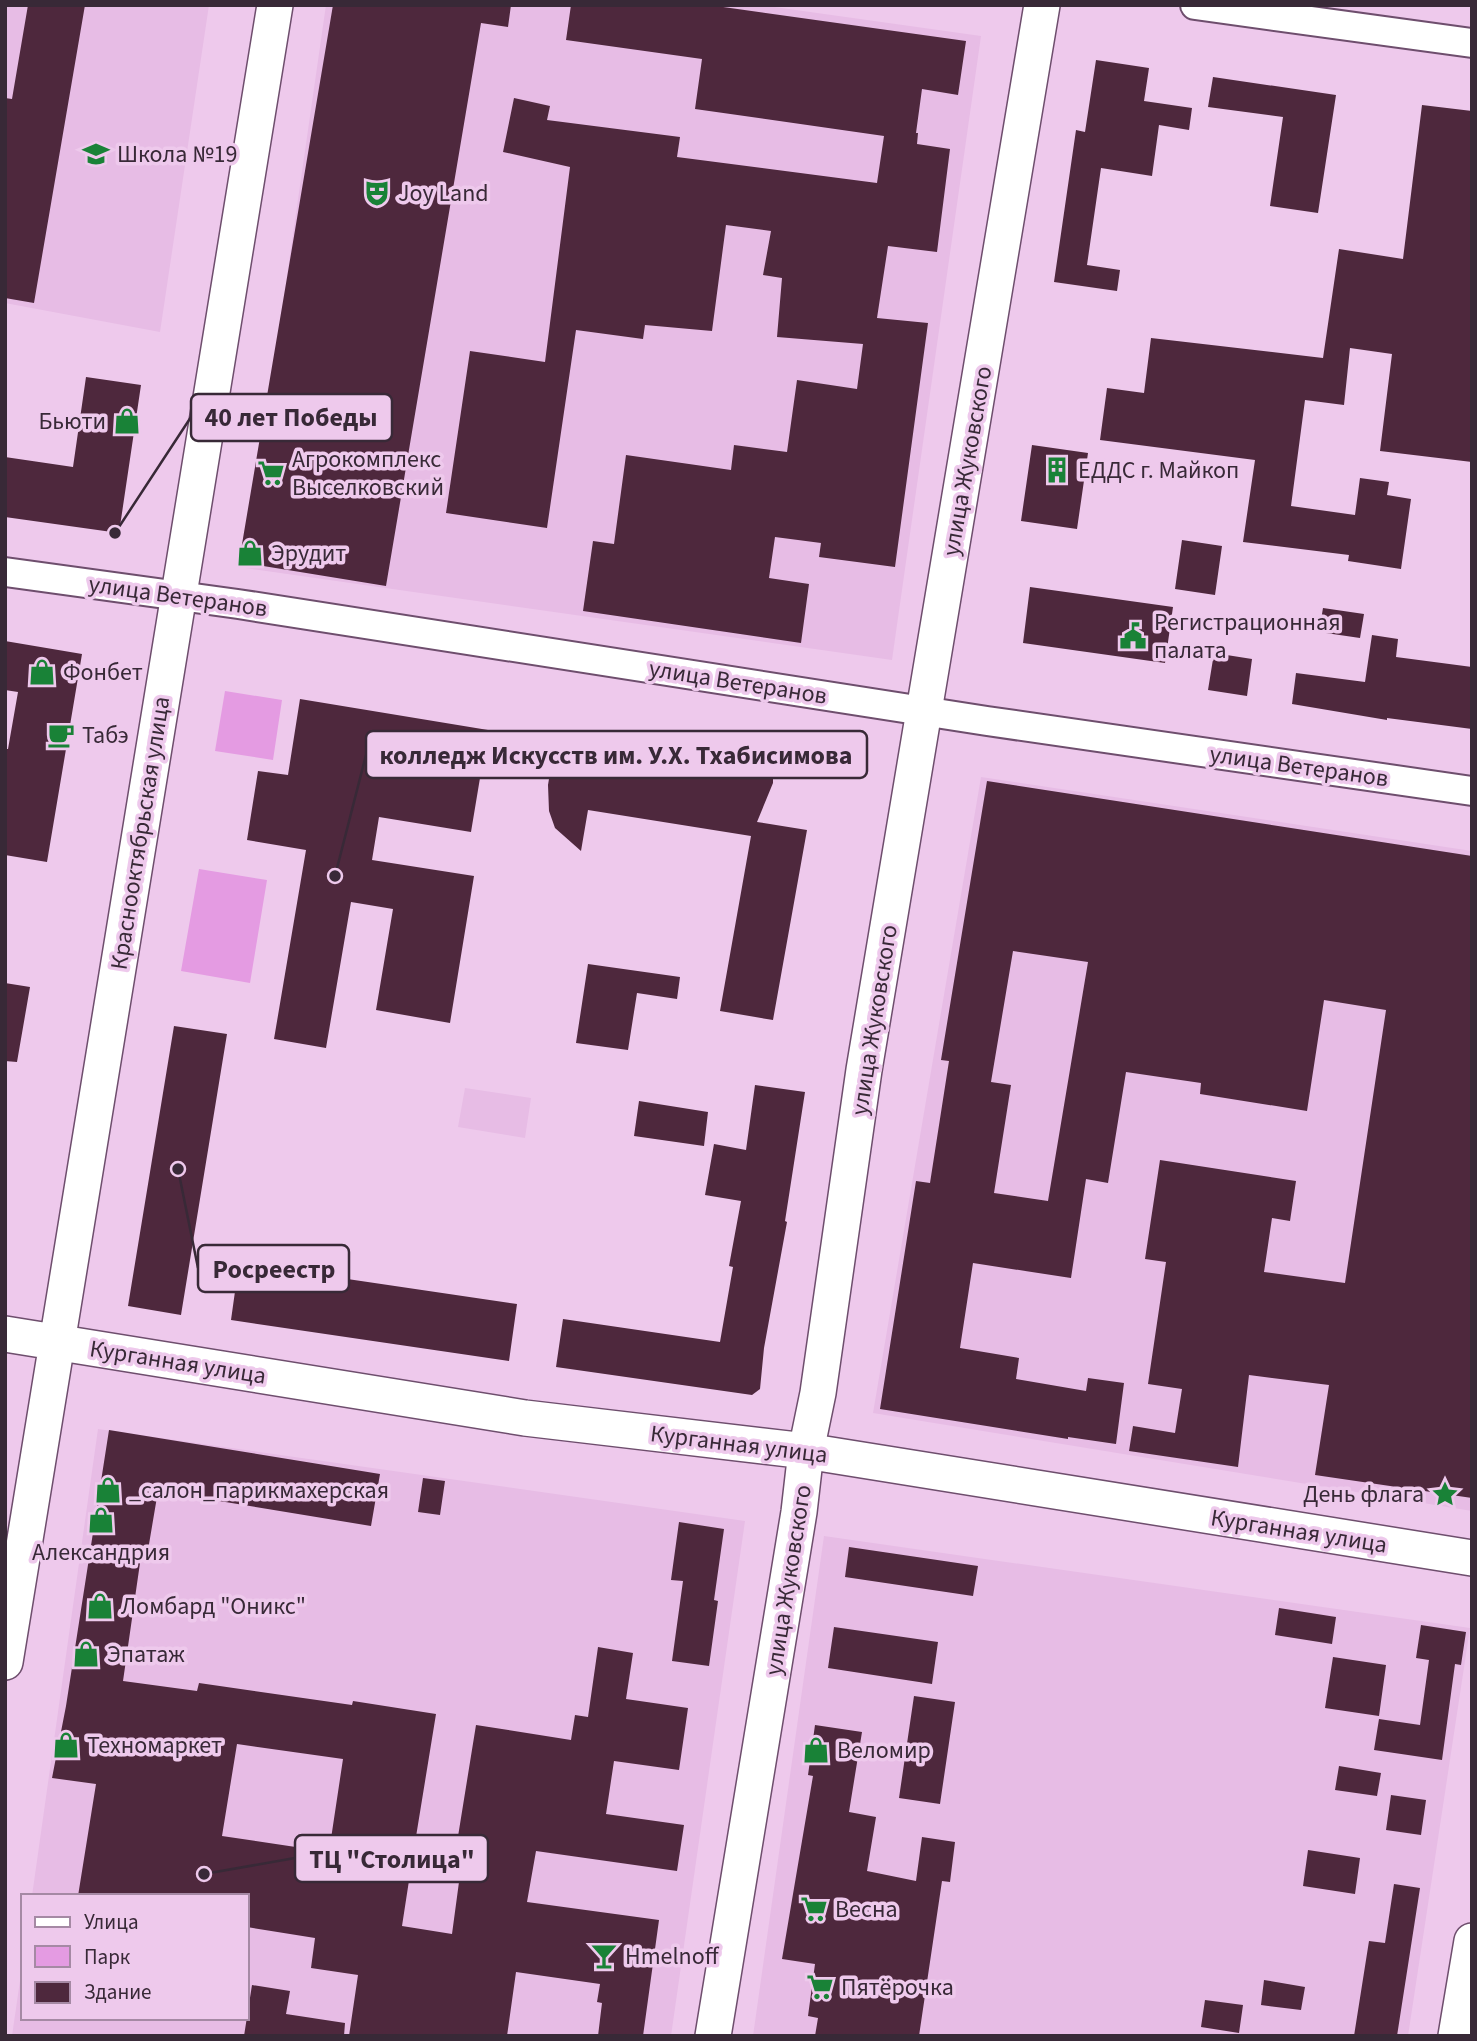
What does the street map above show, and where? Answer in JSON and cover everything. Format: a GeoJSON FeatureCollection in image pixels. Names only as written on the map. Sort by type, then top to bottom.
{"type":"FeatureCollection","features":[{"type":"Feature","properties":{"kind":"street","name":"Краснооктябрьская улица"},"geometry":{"type":"LineString","coordinates":[[5,1662],[275,5]]}},
{"type":"Feature","properties":{"kind":"street","name":"улица Жуковского"},"geometry":{"type":"LineString","coordinates":[[713,2036],[777,1653],[806,1451],[818,1393],[864,1070],[1042,5]]}},
{"type":"Feature","properties":{"kind":"street"},"geometry":{"type":"LineString","coordinates":[[1195,5],[1472,43]]}},
{"type":"Feature","properties":{"kind":"street","name":"улица Ветеранов"},"geometry":{"type":"LineString","coordinates":[[5,572],[1472,791]]}},
{"type":"Feature","properties":{"kind":"street","name":"Курганная улица"},"geometry":{"type":"LineString","coordinates":[[5,1334],[525,1418],[806,1451],[1472,1558]]}},
{"type":"Feature","properties":{"kind":"street"},"geometry":{"type":"LineString","coordinates":[[1456,2036],[1472,1941]]}},
{"type":"Feature","properties":{"kind":"shaded area","name":"Школа №19"},"geometry":{"type":"Polygon","coordinates":[[[5,5],[209,5],[160,332],[5,303],[5,5]]]}},
{"type":"Feature","properties":{"kind":"shaded area"},"geometry":{"type":"Polygon","coordinates":[[[326,5],[761,5],[981,36],[892,660],[245,568],[326,5]]]}},
{"type":"Feature","properties":{"kind":"shaded area"},"geometry":{"type":"Polygon","coordinates":[[[981,777],[1472,851],[1472,1511],[873,1413],[981,777]]]}},
{"type":"Feature","properties":{"kind":"shaded area"},"geometry":{"type":"Polygon","coordinates":[[[465,1088],[531,1098],[525,1138],[458,1127],[465,1088]]]}},
{"type":"Feature","properties":{"kind":"shaded area"},"geometry":{"type":"Polygon","coordinates":[[[98,1429],[745,1521],[671,2036],[12,2036],[21,1974],[21,2020],[248,2020],[248,1894],[32,1894],[98,1429]]]}},
{"type":"Feature","properties":{"kind":"shaded area"},"geometry":{"type":"Polygon","coordinates":[[[824,1536],[1470,1628],[1408,2036],[753,2036],[824,1536]]]}},
{"type":"Feature","properties":{"kind":"green space"},"geometry":{"type":"Polygon","coordinates":[[[225,691],[282,700],[273,760],[215,751],[225,691]]]}},
{"type":"Feature","properties":{"kind":"green space"},"geometry":{"type":"Polygon","coordinates":[[[199,869],[267,880],[250,983],[181,971],[199,869]]]}},
{"type":"Feature","properties":{"kind":"building"},"geometry":{"type":"Polygon","coordinates":[[[28,5],[85,5],[34,303],[5,298],[5,98],[12,99],[28,5]]]}},
{"type":"Feature","properties":{"kind":"building"},"geometry":{"type":"Polygon","coordinates":[[[333,5],[511,5],[508,27],[481,23],[386,586],[239,562],[333,5]]]}},
{"type":"Feature","properties":{"kind":"building"},"geometry":{"type":"Polygon","coordinates":[[[571,5],[709,5],[966,41],[958,95],[922,89],[917,144],[950,149],[937,252],[888,246],[877,318],[928,323],[895,567],[819,557],[821,543],[775,537],[769,578],[809,584],[801,643],[583,611],[593,541],[614,544],[626,455],[731,470],[734,445],[787,452],[797,380],[857,389],[863,344],[777,337],[782,278],[763,275],[771,231],[726,225],[712,331],[645,325],[643,339],[576,330],[547,528],[446,513],[470,351],[545,362],[570,167],[503,152],[514,98],[550,106],[547,120],[680,137],[677,157],[877,183],[884,136],[695,109],[702,59],[566,40],[571,5]]]}},
{"type":"Feature","properties":{"kind":"building"},"geometry":{"type":"Polygon","coordinates":[[[1096,60],[1149,68],[1144,101],[1192,108],[1189,130],[1159,125],[1152,176],[1101,168],[1087,265],[1120,270],[1117,291],[1054,282],[1076,130],[1085,132],[1096,60]]]}},
{"type":"Feature","properties":{"kind":"building"},"geometry":{"type":"Polygon","coordinates":[[[1213,77],[1336,95],[1318,213],[1270,206],[1283,117],[1208,107],[1213,77]]]}},
{"type":"Feature","properties":{"kind":"building"},"geometry":{"type":"Polygon","coordinates":[[[1422,105],[1472,111],[1472,462],[1380,451],[1392,354],[1350,348],[1344,405],[1305,400],[1291,506],[1355,515],[1360,478],[1389,482],[1387,495],[1411,499],[1401,569],[1348,561],[1349,555],[1243,542],[1255,460],[1100,440],[1107,388],[1144,393],[1151,338],[1323,358],[1339,249],[1403,259],[1422,105]]]}},
{"type":"Feature","properties":{"kind":"building"},"geometry":{"type":"Polygon","coordinates":[[[86,377],[141,385],[119,533],[5,517],[5,457],[73,467],[86,377]]]}},
{"type":"Feature","properties":{"kind":"building","name":"ЕДДС г. Майкоп"},"geometry":{"type":"Polygon","coordinates":[[[1032,445],[1088,453],[1077,529],[1021,521],[1032,445]]]}},
{"type":"Feature","properties":{"kind":"building"},"geometry":{"type":"Polygon","coordinates":[[[1182,540],[1222,546],[1215,595],[1175,589],[1182,540]]]}},
{"type":"Feature","properties":{"kind":"building"},"geometry":{"type":"Polygon","coordinates":[[[1030,587],[1173,607],[1165,663],[1023,643],[1030,587]]]}},
{"type":"Feature","properties":{"kind":"building"},"geometry":{"type":"Polygon","coordinates":[[[1323,608],[1364,614],[1360,638],[1319,632],[1323,608]]]}},
{"type":"Feature","properties":{"kind":"building"},"geometry":{"type":"Polygon","coordinates":[[[1372,635],[1398,639],[1396,657],[1472,667],[1472,729],[1387,720],[1292,704],[1296,673],[1365,682],[1372,635]]]}},
{"type":"Feature","properties":{"kind":"building"},"geometry":{"type":"Polygon","coordinates":[[[5,641],[82,654],[47,862],[5,855],[5,749],[8,749],[18,692],[5,690],[5,641]]]}},
{"type":"Feature","properties":{"kind":"building"},"geometry":{"type":"Polygon","coordinates":[[[1214,653],[1252,659],[1247,696],[1208,690],[1214,653]]]}},
{"type":"Feature","properties":{"kind":"building"},"geometry":{"type":"Polygon","coordinates":[[[300,699],[488,730],[471,832],[379,817],[372,860],[474,876],[450,1023],[376,1010],[393,909],[351,902],[326,1048],[274,1039],[306,850],[247,840],[258,771],[288,775],[300,699]]]}},
{"type":"Feature","properties":{"kind":"building"},"geometry":{"type":"Polygon","coordinates":[[[557,731],[723,757],[737,750],[751,750],[765,757],[773,769],[773,783],[757,822],[807,830],[773,1020],[720,1011],[751,836],[588,810],[581,851],[555,828],[549,811],[548,785],[557,731]]]}},
{"type":"Feature","properties":{"kind":"building"},"geometry":{"type":"Polygon","coordinates":[[[987,781],[1472,856],[1472,1498],[1315,1475],[1329,1385],[1249,1375],[1238,1467],[1129,1451],[1133,1426],[1175,1433],[1182,1389],[1148,1384],[1166,1262],[1145,1259],[1160,1160],[1296,1181],[1290,1221],[1272,1218],[1264,1272],[1345,1283],[1386,1010],[1324,1000],[1307,1111],[1200,1094],[1201,1083],[1126,1072],[1108,1183],[1086,1179],[1071,1278],[973,1263],[960,1348],[1019,1358],[1016,1379],[1086,1391],[1088,1378],[1124,1383],[1116,1444],[880,1409],[916,1181],[930,1183],[949,1061],[941,1060],[987,781]],[[1013,951],[991,1082],[1011,1085],[994,1193],[1048,1201],[1088,962],[1013,951]]]}},
{"type":"Feature","properties":{"kind":"building"},"geometry":{"type":"Polygon","coordinates":[[[588,964],[680,977],[677,999],[637,993],[628,1050],[576,1043],[588,964]]]}},
{"type":"Feature","properties":{"kind":"building"},"geometry":{"type":"Polygon","coordinates":[[[5,983],[30,987],[17,1062],[5,1061],[5,983]]]}},
{"type":"Feature","properties":{"kind":"building"},"geometry":{"type":"Polygon","coordinates":[[[174,1026],[227,1034],[181,1315],[128,1306],[174,1026]]]}},
{"type":"Feature","properties":{"kind":"building"},"geometry":{"type":"Polygon","coordinates":[[[755,1085],[805,1092],[785,1221],[787,1222],[764,1348],[760,1389],[752,1395],[556,1367],[563,1319],[720,1342],[733,1267],[729,1266],[741,1201],[705,1195],[714,1144],[746,1150],[755,1085]]]}},
{"type":"Feature","properties":{"kind":"building"},"geometry":{"type":"Polygon","coordinates":[[[639,1101],[708,1112],[704,1146],[634,1136],[639,1101]]]}},
{"type":"Feature","properties":{"kind":"building"},"geometry":{"type":"Polygon","coordinates":[[[239,1263],[517,1304],[509,1361],[231,1320],[239,1263]]]}},
{"type":"Feature","properties":{"kind":"building"},"geometry":{"type":"Polygon","coordinates":[[[109,1430],[380,1474],[371,1526],[158,1491],[147,1556],[141,1556],[123,1681],[197,1691],[199,1683],[352,1705],[353,1701],[436,1714],[414,1849],[455,1855],[476,1725],[571,1740],[575,1715],[588,1717],[598,1647],[633,1653],[626,1699],[688,1708],[679,1770],[614,1761],[606,1814],[684,1825],[677,1871],[536,1851],[527,1902],[659,1920],[643,2036],[598,2036],[602,2003],[597,2002],[600,1984],[516,1972],[507,2036],[349,2036],[358,1975],[311,1968],[315,1938],[248,1927],[248,1894],[78,1894],[96,1784],[52,1778],[66,1706],[109,1430]],[[237,1744],[222,1836],[329,1852],[343,1759],[237,1744]],[[410,1874],[402,1926],[452,1934],[459,1882],[410,1874]]]}},
{"type":"Feature","properties":{"kind":"building"},"geometry":{"type":"Polygon","coordinates":[[[423,1478],[445,1481],[440,1515],[418,1512],[423,1478]]]}},
{"type":"Feature","properties":{"kind":"building"},"geometry":{"type":"Polygon","coordinates":[[[679,1522],[724,1529],[714,1600],[718,1601],[709,1666],[672,1661],[683,1581],[671,1580],[679,1522]]]}},
{"type":"Feature","properties":{"kind":"building"},"geometry":{"type":"Polygon","coordinates":[[[849,1547],[978,1566],[973,1596],[845,1577],[849,1547]]]}},
{"type":"Feature","properties":{"kind":"building"},"geometry":{"type":"Polygon","coordinates":[[[1279,1608],[1336,1617],[1332,1644],[1275,1635],[1279,1608]]]}},
{"type":"Feature","properties":{"kind":"building"},"geometry":{"type":"Polygon","coordinates":[[[1421,1625],[1466,1632],[1461,1665],[1455,1664],[1442,1760],[1374,1750],[1379,1719],[1420,1725],[1429,1660],[1416,1658],[1421,1625]]]}},
{"type":"Feature","properties":{"kind":"building"},"geometry":{"type":"Polygon","coordinates":[[[834,1627],[938,1642],[932,1684],[828,1668],[834,1627]]]}},
{"type":"Feature","properties":{"kind":"building"},"geometry":{"type":"Polygon","coordinates":[[[1333,1657],[1386,1665],[1379,1716],[1325,1708],[1333,1657]]]}},
{"type":"Feature","properties":{"kind":"building"},"geometry":{"type":"Polygon","coordinates":[[[914,1696],[955,1702],[940,1804],[899,1798],[914,1696]]]}},
{"type":"Feature","properties":{"kind":"building"},"geometry":{"type":"Polygon","coordinates":[[[815,1725],[862,1732],[849,1812],[876,1817],[867,1871],[916,1881],[922,1837],[955,1842],[950,1882],[942,1881],[919,2036],[815,2036],[818,2018],[808,2016],[815,1964],[782,1959],[813,1776],[808,1775],[815,1725]]]}},
{"type":"Feature","properties":{"kind":"building"},"geometry":{"type":"Polygon","coordinates":[[[1339,1766],[1381,1773],[1377,1796],[1335,1790],[1339,1766]]]}},
{"type":"Feature","properties":{"kind":"building"},"geometry":{"type":"Polygon","coordinates":[[[1391,1795],[1426,1800],[1421,1835],[1386,1830],[1391,1795]]]}},
{"type":"Feature","properties":{"kind":"building"},"geometry":{"type":"Polygon","coordinates":[[[1308,1850],[1360,1858],[1355,1894],[1303,1886],[1308,1850]]]}},
{"type":"Feature","properties":{"kind":"building"},"geometry":{"type":"Polygon","coordinates":[[[1394,1884],[1420,1888],[1397,2036],[1354,2036],[1369,1941],[1385,1943],[1394,1884]]]}},
{"type":"Feature","properties":{"kind":"building"},"geometry":{"type":"Polygon","coordinates":[[[1264,1980],[1305,1987],[1301,2010],[1261,2005],[1264,1980]]]}},
{"type":"Feature","properties":{"kind":"building"},"geometry":{"type":"Polygon","coordinates":[[[252,1985],[290,1991],[286,2014],[345,2023],[344,2036],[244,2036],[252,1985]]]}},
{"type":"Feature","properties":{"kind":"building"},"geometry":{"type":"Polygon","coordinates":[[[1205,2000],[1243,2005],[1239,2033],[1201,2027],[1205,2000]]]}},
{"type":"Feature","properties":{"kind":"place","name":"Школа №19"},"geometry":{"type":"Point","coordinates":[96,154]}},
{"type":"Feature","properties":{"kind":"place","name":"Joy Land"},"geometry":{"type":"Point","coordinates":[377,193]}},
{"type":"Feature","properties":{"kind":"place","name":"Бьюти"},"geometry":{"type":"Point","coordinates":[127,421]}},
{"type":"Feature","properties":{"kind":"place","name":"ЕДДС г. Майкоп"},"geometry":{"type":"Point","coordinates":[1057,470]}},
{"type":"Feature","properties":{"kind":"place","name":"Агрокомплекс Выселковский"},"geometry":{"type":"Point","coordinates":[271,473]}},
{"type":"Feature","properties":{"kind":"place","name":"40 лет Победы"},"geometry":{"type":"Point","coordinates":[115,533]}},
{"type":"Feature","properties":{"kind":"place","name":"Эрудит"},"geometry":{"type":"Point","coordinates":[250,553]}},
{"type":"Feature","properties":{"kind":"place","name":"Регистрационная палата"},"geometry":{"type":"Point","coordinates":[1133,636]}},
{"type":"Feature","properties":{"kind":"place","name":"Фонбет"},"geometry":{"type":"Point","coordinates":[42,672]}},
{"type":"Feature","properties":{"kind":"place","name":"Табэ"},"geometry":{"type":"Point","coordinates":[61,735]}},
{"type":"Feature","properties":{"kind":"place","name":"колледж Искусств им. У.Х. Тхабисимова"},"geometry":{"type":"Point","coordinates":[335,876]}},
{"type":"Feature","properties":{"kind":"place","name":"Росреестр"},"geometry":{"type":"Point","coordinates":[178,1169]}},
{"type":"Feature","properties":{"kind":"place","name":"_салон_парикмахерская"},"geometry":{"type":"Point","coordinates":[108,1490]}},
{"type":"Feature","properties":{"kind":"place","name":"День флага"},"geometry":{"type":"Point","coordinates":[1445,1494]}},
{"type":"Feature","properties":{"kind":"place","name":"Александрия"},"geometry":{"type":"Point","coordinates":[101,1520]}},
{"type":"Feature","properties":{"kind":"place","name":"Ломбард \"Оникс\""},"geometry":{"type":"Point","coordinates":[100,1606]}},
{"type":"Feature","properties":{"kind":"place","name":"Эпатаж"},"geometry":{"type":"Point","coordinates":[86,1654]}},
{"type":"Feature","properties":{"kind":"place","name":"Техномаркет"},"geometry":{"type":"Point","coordinates":[66,1745]}},
{"type":"Feature","properties":{"kind":"place","name":"Веломир"},"geometry":{"type":"Point","coordinates":[816,1750]}},
{"type":"Feature","properties":{"kind":"place","name":"ТЦ \"Столица\""},"geometry":{"type":"Point","coordinates":[204,1874]}},
{"type":"Feature","properties":{"kind":"place","name":"Весна"},"geometry":{"type":"Point","coordinates":[814,1909]}},
{"type":"Feature","properties":{"kind":"place","name":"Hmelnoff"},"geometry":{"type":"Point","coordinates":[604,1956]}},
{"type":"Feature","properties":{"kind":"place","name":"Пятёрочка"},"geometry":{"type":"Point","coordinates":[820,1987]}}]}
